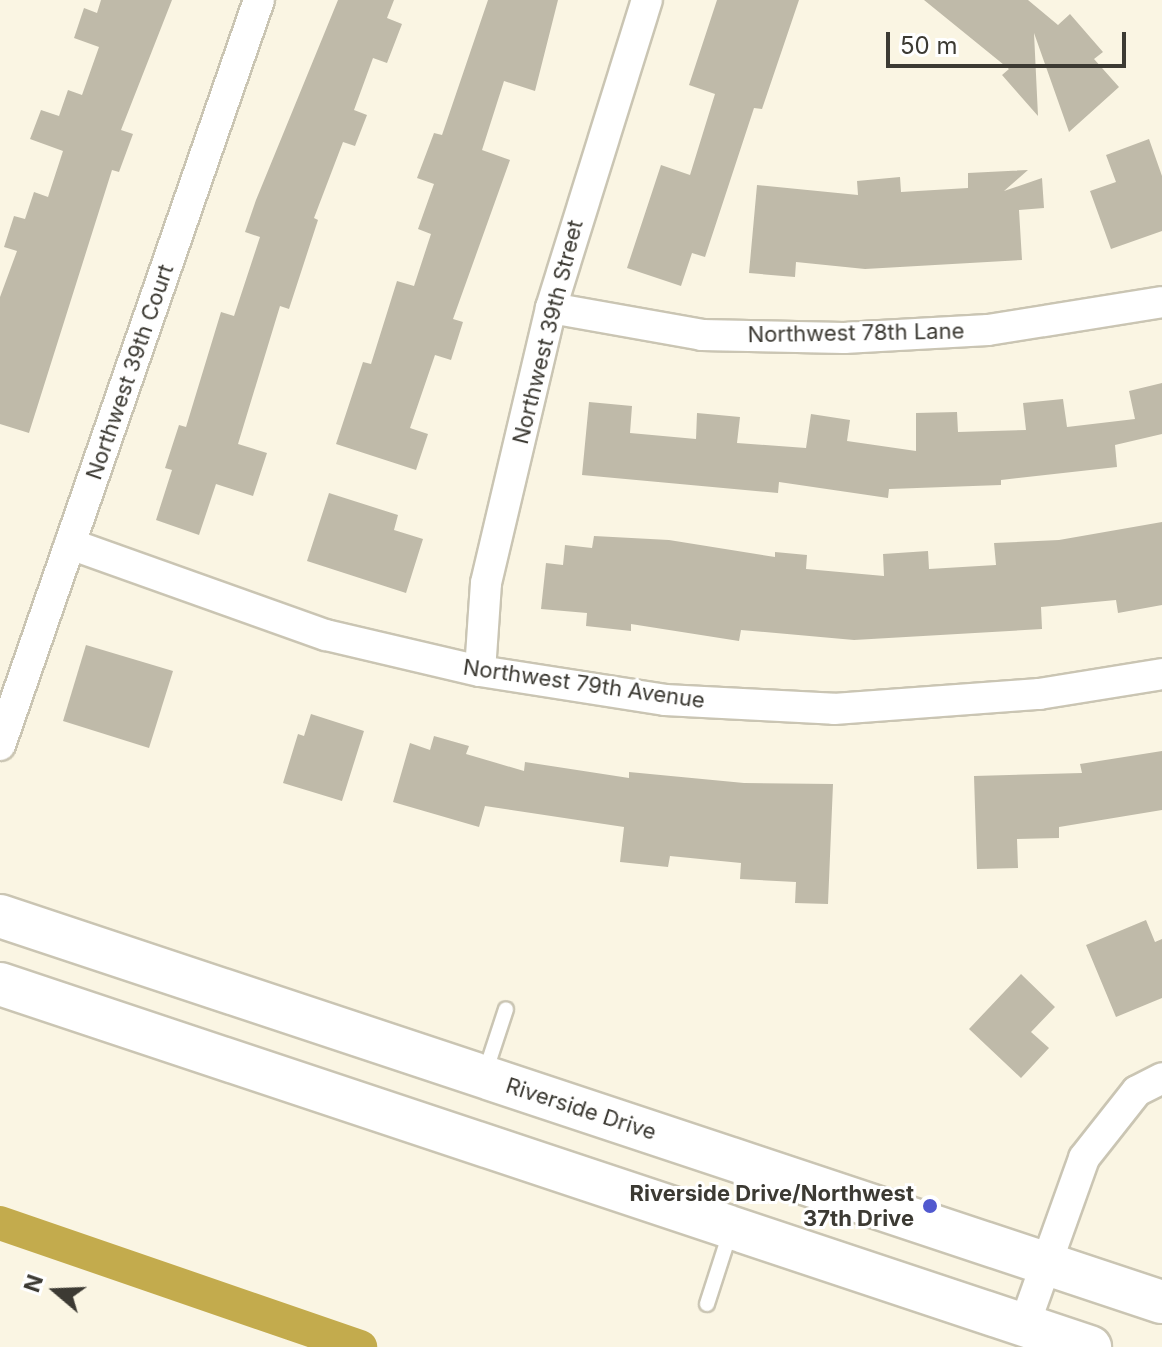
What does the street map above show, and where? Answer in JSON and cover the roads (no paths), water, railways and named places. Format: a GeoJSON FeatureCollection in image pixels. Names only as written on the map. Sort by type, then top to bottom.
{"type":"FeatureCollection","features":[{"type":"Feature","properties":{"kind":"street","name":"Northwest 39th Court"},"geometry":{"type":"LineString","coordinates":[[0,745],[259,0]]}},
{"type":"Feature","properties":{"kind":"street","name":"Northwest 39th Street"},"geometry":{"type":"LineString","coordinates":[[480,671],[486,583],[551,308],[647,0]]}},
{"type":"Feature","properties":{"kind":"street","name":"Northwest 78th Lane"},"geometry":{"type":"LineString","coordinates":[[551,308],[702,335],[844,338],[988,330],[1162,302]]}},
{"type":"Feature","properties":{"kind":"street","name":"Northwest 79th Avenue"},"geometry":{"type":"LineString","coordinates":[[70,544],[326,635],[480,671],[665,700],[834,709],[1039,694],[1162,674]]}},
{"type":"Feature","properties":{"kind":"street","name":"Riverside Drive"},"geometry":{"type":"LineString","coordinates":[[0,916],[1162,1302]]}},
{"type":"Feature","properties":{"kind":"street"},"geometry":{"type":"LineString","coordinates":[[0,984],[731,1228],[1027,1334],[1090,1347]]}},
{"type":"Feature","properties":{"kind":"street"},"geometry":{"type":"LineString","coordinates":[[1027,1334],[1046,1263],[1084,1158],[1137,1091],[1162,1078]]}},
{"type":"Feature","properties":{"kind":"lane"},"geometry":{"type":"LineString","coordinates":[[484,1077],[506,1009]]}},
{"type":"Feature","properties":{"kind":"lane"},"geometry":{"type":"LineString","coordinates":[[707,1304],[731,1228]]}},
{"type":"Feature","properties":{"kind":"waterway"},"geometry":{"type":"LineString","coordinates":[[0,1223],[360,1347]]}},
{"type":"Feature","properties":{"kind":"place","name":"Riverside Drive/Northwest 37th Drive"},"geometry":{"type":"Point","coordinates":[930,1206]}}]}
